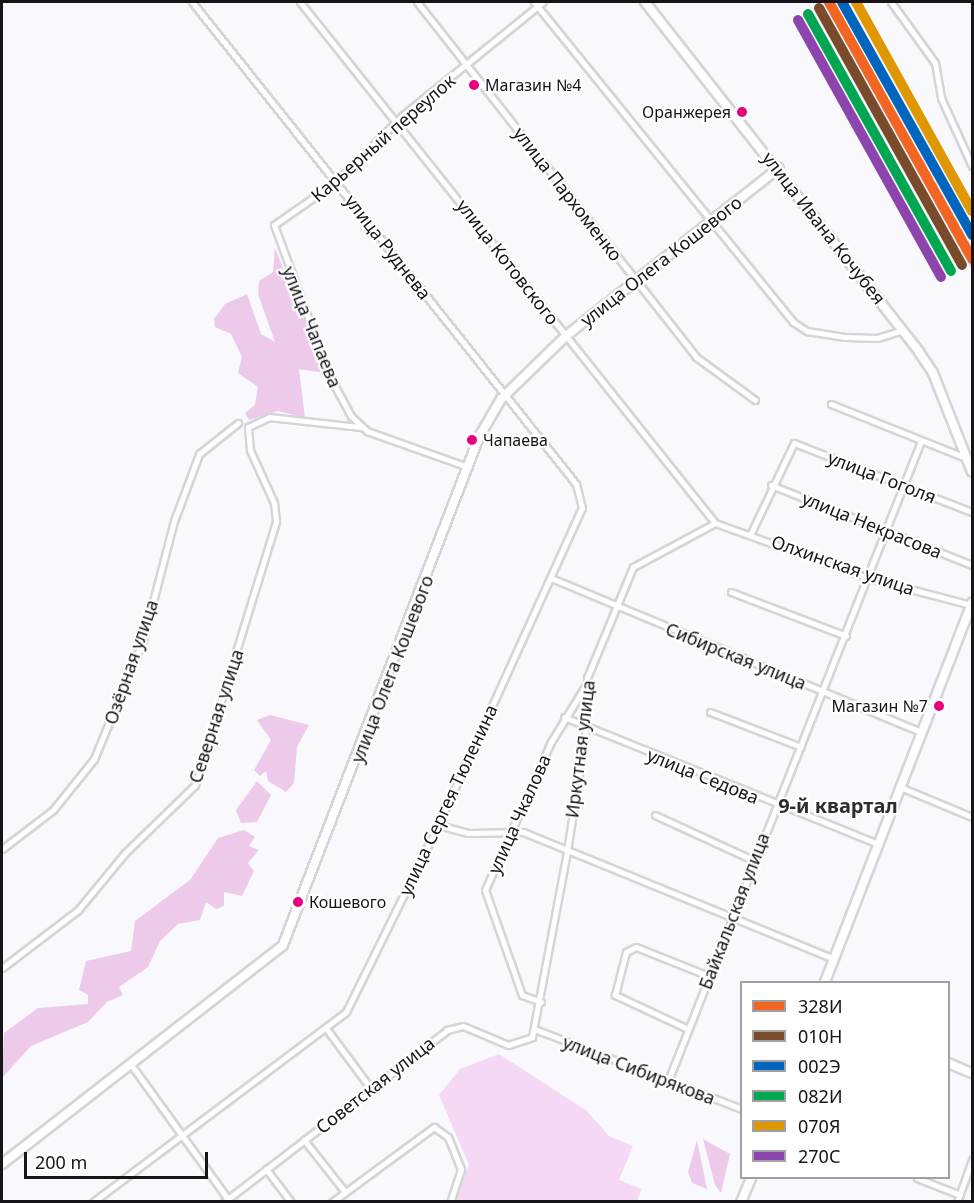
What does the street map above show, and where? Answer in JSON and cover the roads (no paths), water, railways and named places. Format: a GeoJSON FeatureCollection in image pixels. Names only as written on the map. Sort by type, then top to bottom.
{"type":"FeatureCollection","features":[{"type":"Feature","properties":{"kind":"street","name":"улица Руднева"},"geometry":{"type":"LineString","coordinates":[[192,2],[505,394],[581,494]]}},
{"type":"Feature","properties":{"kind":"street","name":"улица Котовского"},"geometry":{"type":"LineString","coordinates":[[300,2],[715,524]]}},
{"type":"Feature","properties":{"kind":"street","name":"улица Пархоменко"},"geometry":{"type":"LineString","coordinates":[[417,2],[702,365],[755,400]]}},
{"type":"Feature","properties":{"kind":"street","name":"Карьерный переулок"},"geometry":{"type":"LineString","coordinates":[[275,223],[337,182],[396,122],[536,4],[543,2]]}},
{"type":"Feature","properties":{"kind":"street","name":"улица Ивана Кочубея"},"geometry":{"type":"LineString","coordinates":[[645,2],[779,168],[903,330],[933,373],[972,472]]}},
{"type":"Feature","properties":{"kind":"street"},"geometry":{"type":"LineString","coordinates":[[891,2],[935,63],[941,98],[972,166]]}},
{"type":"Feature","properties":{"kind":"street"},"geometry":{"type":"LineString","coordinates":[[536,4],[707,222],[802,329],[877,338],[903,330]]}},
{"type":"Feature","properties":{"kind":"street"},"geometry":{"type":"LineString","coordinates":[[966,152],[972,149]]}},
{"type":"Feature","properties":{"kind":"street","name":"улица Олега Кошевого"},"geometry":{"type":"LineString","coordinates":[[2,1164],[264,963],[288,938],[468,467],[505,394],[566,336],[707,222],[779,168]]}},
{"type":"Feature","properties":{"kind":"street","name":"улица Чапаева"},"geometry":{"type":"LineString","coordinates":[[275,223],[329,375],[360,427]]}},
{"type":"Feature","properties":{"kind":"street"},"geometry":{"type":"LineString","coordinates":[[831,404],[966,458]]}},
{"type":"Feature","properties":{"kind":"street","name":"Северная улица"},"geometry":{"type":"LineString","coordinates":[[2,968],[78,910],[125,854],[195,785],[276,520],[274,503],[250,450],[248,427],[269,417],[360,427]]}},
{"type":"Feature","properties":{"kind":"street","name":"Озёрная улица"},"geometry":{"type":"LineString","coordinates":[[2,849],[53,810],[99,750],[143,640],[174,521],[199,454],[238,423]]}},
{"type":"Feature","properties":{"kind":"street"},"geometry":{"type":"LineString","coordinates":[[360,427],[468,467]]}},
{"type":"Feature","properties":{"kind":"street","name":"Байкальская улица"},"geometry":{"type":"LineString","coordinates":[[668,1081],[776,805],[846,636],[921,441]]}},
{"type":"Feature","properties":{"kind":"street","name":"улица Гоголя"},"geometry":{"type":"LineString","coordinates":[[771,485],[792,443],[972,512]]}},
{"type":"Feature","properties":{"kind":"street"},"geometry":{"type":"LineString","coordinates":[[751,533],[771,485]]}},
{"type":"Feature","properties":{"kind":"street","name":"улица Некрасова"},"geometry":{"type":"LineString","coordinates":[[771,485],[972,565]]}},
{"type":"Feature","properties":{"kind":"street","name":"улица Сергея Тюленина"},"geometry":{"type":"LineString","coordinates":[[93,1202],[328,1030],[350,1007],[438,825],[581,514],[581,494]]}},
{"type":"Feature","properties":{"kind":"street","name":"Олхинская улица"},"geometry":{"type":"LineString","coordinates":[[715,524],[751,533],[868,578],[972,604]]}},
{"type":"Feature","properties":{"kind":"street","name":"Иркутная улица"},"geometry":{"type":"LineString","coordinates":[[537,1030],[567,851],[584,729],[585,686],[615,606],[636,565],[715,524]]}},
{"type":"Feature","properties":{"kind":"street","name":"Сибирская улица"},"geometry":{"type":"LineString","coordinates":[[551,578],[921,732]]}},
{"type":"Feature","properties":{"kind":"street"},"geometry":{"type":"LineString","coordinates":[[731,591],[846,636]]}},
{"type":"Feature","properties":{"kind":"street"},"geometry":{"type":"LineString","coordinates":[[825,981],[972,604]]}},
{"type":"Feature","properties":{"kind":"street","name":"улица Чкалова"},"geometry":{"type":"LineString","coordinates":[[541,1002],[522,995],[485,893],[564,717],[585,686]]}},
{"type":"Feature","properties":{"kind":"street"},"geometry":{"type":"LineString","coordinates":[[710,711],[801,747]]}},
{"type":"Feature","properties":{"kind":"street","name":"улица Седова"},"geometry":{"type":"LineString","coordinates":[[564,717],[584,729],[878,844]]}},
{"type":"Feature","properties":{"kind":"street"},"geometry":{"type":"LineString","coordinates":[[900,787],[972,817]]}},
{"type":"Feature","properties":{"kind":"street"},"geometry":{"type":"LineString","coordinates":[[655,815],[755,861]]}},
{"type":"Feature","properties":{"kind":"street"},"geometry":{"type":"LineString","coordinates":[[438,825],[468,833],[511,832],[567,851],[834,959]]}},
{"type":"Feature","properties":{"kind":"street"},"geometry":{"type":"LineString","coordinates":[[688,1029],[615,995],[626,952],[636,947],[709,976]]}},
{"type":"Feature","properties":{"kind":"street","name":"Советская улица"},"geometry":{"type":"LineString","coordinates":[[226,1200],[455,1027],[508,1046],[526,1043],[537,1030]]}},
{"type":"Feature","properties":{"kind":"street"},"geometry":{"type":"LineString","coordinates":[[328,1030],[371,1089]]}},
{"type":"Feature","properties":{"kind":"street","name":"улица Сибирякова"},"geometry":{"type":"LineString","coordinates":[[537,1030],[740,1109]]}},
{"type":"Feature","properties":{"kind":"street"},"geometry":{"type":"LineString","coordinates":[[950,1064],[972,1072]]}},
{"type":"Feature","properties":{"kind":"street"},"geometry":{"type":"LineString","coordinates":[[132,1066],[226,1200]]}},
{"type":"Feature","properties":{"kind":"street"},"geometry":{"type":"LineString","coordinates":[[332,1202],[436,1127],[451,1141],[460,1165],[450,1202]]}},
{"type":"Feature","properties":{"kind":"street"},"geometry":{"type":"LineString","coordinates":[[304,1140],[345,1192]]}},
{"type":"Feature","properties":{"kind":"street"},"geometry":{"type":"LineString","coordinates":[[957,1202],[972,1160]]}},
{"type":"Feature","properties":{"kind":"street"},"geometry":{"type":"LineString","coordinates":[[266,1169],[291,1202]]}},
{"type":"Feature","properties":{"kind":"street"},"geometry":{"type":"LineString","coordinates":[[741,1202],[751,1179]]}},
{"type":"Feature","properties":{"kind":"street"},"geometry":{"type":"LineString","coordinates":[[920,1179],[960,1195]]}},
{"type":"Feature","properties":{"kind":"railway"},"geometry":{"type":"LineString","coordinates":[[824,2],[972,268]]}},
{"type":"Feature","properties":{"kind":"railway"},"geometry":{"type":"LineString","coordinates":[[922,159],[972,249]]}},
{"type":"Feature","properties":{"kind":"place","name":"Магазин №4"},"geometry":{"type":"Point","coordinates":[474,85]}},
{"type":"Feature","properties":{"kind":"place","name":"Оранжерея"},"geometry":{"type":"Point","coordinates":[742,112]}},
{"type":"Feature","properties":{"kind":"place","name":"Чапаева"},"geometry":{"type":"Point","coordinates":[472,440]}},
{"type":"Feature","properties":{"kind":"place","name":"Магазин №7"},"geometry":{"type":"Point","coordinates":[939,706]}},
{"type":"Feature","properties":{"kind":"place","name":"Кошевого"},"geometry":{"type":"Point","coordinates":[298,902]}},
{"type":"Feature","properties":{"kind":"district","name":"9-й квартал"},"geometry":{"type":"Point","coordinates":[838,805]}}]}
